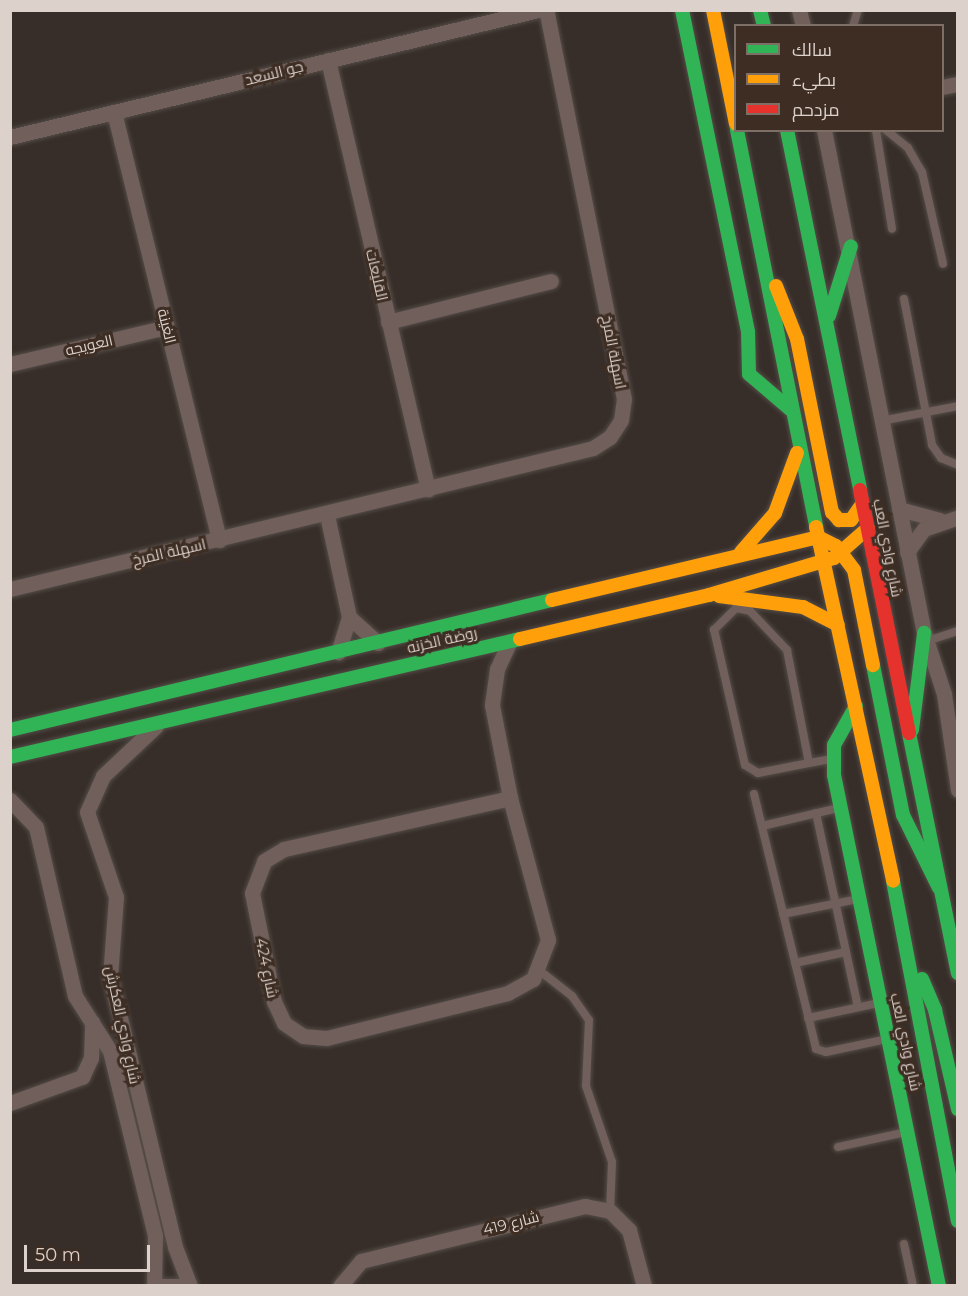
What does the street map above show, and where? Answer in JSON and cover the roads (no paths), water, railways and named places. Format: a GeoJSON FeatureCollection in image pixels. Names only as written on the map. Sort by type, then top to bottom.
{"type":"FeatureCollection","features":[{"type":"Feature","properties":{"kind":"street","name":"جو السعد"},"geometry":{"type":"LineString","coordinates":[[10,137],[538,10]]}},
{"type":"Feature","properties":{"kind":"street","name":"اسهلة المرخ"},"geometry":{"type":"LineString","coordinates":[[10,589],[428,490],[593,448],[610,437],[623,410],[546,10]]}},
{"type":"Feature","properties":{"kind":"street"},"geometry":{"type":"LineString","coordinates":[[684,10],[719,39]]}},
{"type":"Feature","properties":{"kind":"street"},"geometry":{"type":"LineString","coordinates":[[684,10],[748,332],[749,374],[791,410]]}},
{"type":"Feature","properties":{"kind":"street"},"geometry":{"type":"LineString","coordinates":[[714,10],[734,118]]}},
{"type":"Feature","properties":{"kind":"street","name":"القليعات"},"geometry":{"type":"LineString","coordinates":[[328,60],[428,490]]}},
{"type":"Feature","properties":{"kind":"street","name":"الغينة"},"geometry":{"type":"LineString","coordinates":[[114,112],[219,540]]}},
{"type":"Feature","properties":{"kind":"street","name":"شارع وادي العب"},"geometry":{"type":"LineString","coordinates":[[737,132],[798,446],[910,960],[957,1221]]}},
{"type":"Feature","properties":{"kind":"street","name":"شارع وادي العب"},"geometry":{"type":"LineString","coordinates":[[787,132],[829,317],[862,504],[957,972]]}},
{"type":"Feature","properties":{"kind":"street"},"geometry":{"type":"LineString","coordinates":[[824,132],[850,246],[881,421],[925,637],[951,696],[957,790]]}},
{"type":"Feature","properties":{"kind":"street"},"geometry":{"type":"LineString","coordinates":[[829,317],[850,246]]}},
{"type":"Feature","properties":{"kind":"street"},"geometry":{"type":"LineString","coordinates":[[762,261],[797,339],[832,512],[839,520],[851,520],[862,504]]}},
{"type":"Feature","properties":{"kind":"street"},"geometry":{"type":"LineString","coordinates":[[388,322],[551,281]]}},
{"type":"Feature","properties":{"kind":"street","name":"العويجه"},"geometry":{"type":"LineString","coordinates":[[10,364],[167,327]]}},
{"type":"Feature","properties":{"kind":"street"},"geometry":{"type":"LineString","coordinates":[[740,553],[775,513],[798,446]]}},
{"type":"Feature","properties":{"kind":"street"},"geometry":{"type":"LineString","coordinates":[[899,509],[940,520]]}},
{"type":"Feature","properties":{"kind":"street"},"geometry":{"type":"LineString","coordinates":[[327,515],[349,617],[338,652]]}},
{"type":"Feature","properties":{"kind":"street"},"geometry":{"type":"LineString","coordinates":[[907,552],[917,536],[940,520],[957,517]]}},
{"type":"Feature","properties":{"kind":"street","name":"روضة الخزنه"},"geometry":{"type":"LineString","coordinates":[[10,757],[469,651],[575,623],[709,595],[844,554],[868,528]]}},
{"type":"Feature","properties":{"kind":"street"},"geometry":{"type":"LineString","coordinates":[[818,537],[844,554],[856,580],[903,815],[939,888]]}},
{"type":"Feature","properties":{"kind":"street","name":"روضة الخزنه"},"geometry":{"type":"LineString","coordinates":[[10,730],[378,643],[740,553],[818,537]]}},
{"type":"Feature","properties":{"kind":"street"},"geometry":{"type":"LineString","coordinates":[[709,595],[803,607],[838,625]]}},
{"type":"Feature","properties":{"kind":"street"},"geometry":{"type":"LineString","coordinates":[[568,596],[575,623]]}},
{"type":"Feature","properties":{"kind":"street"},"geometry":{"type":"LineString","coordinates":[[349,617],[378,643]]}},
{"type":"Feature","properties":{"kind":"street"},"geometry":{"type":"LineString","coordinates":[[909,744],[925,637]]}},
{"type":"Feature","properties":{"kind":"street"},"geometry":{"type":"LineString","coordinates":[[510,641],[495,679],[493,714],[510,798],[548,940],[540,971]]}},
{"type":"Feature","properties":{"kind":"street"},"geometry":{"type":"LineString","coordinates":[[469,651],[482,659],[495,679]]}},
{"type":"Feature","properties":{"kind":"street","name":"شارع وادي العب"},"geometry":{"type":"LineString","coordinates":[[856,706],[838,730],[833,759],[939,1286]]}},
{"type":"Feature","properties":{"kind":"street","name":"شارع وادي العكرش"},"geometry":{"type":"LineString","coordinates":[[162,721],[103,776],[87,812],[115,890],[110,976],[175,1247],[188,1286]]}},
{"type":"Feature","properties":{"kind":"street","name":"شارع 424"},"geometry":{"type":"LineString","coordinates":[[510,798],[273,853],[257,870],[252,892],[278,1013],[303,1036],[326,1038],[508,993],[540,971]]}},
{"type":"Feature","properties":{"kind":"street"},"geometry":{"type":"LineString","coordinates":[[10,800],[36,827],[75,996],[110,1051],[155,1236],[156,1286],[188,1286]]}},
{"type":"Feature","properties":{"kind":"street"},"geometry":{"type":"LineString","coordinates":[[910,960],[935,1010],[957,1109]]}},
{"type":"Feature","properties":{"kind":"street"},"geometry":{"type":"LineString","coordinates":[[10,1103],[82,1077],[91,1058],[92,1022]]}},
{"type":"Feature","properties":{"kind":"street","name":"شارع 419"},"geometry":{"type":"LineString","coordinates":[[340,1286],[361,1261],[578,1207],[610,1211]]}},
{"type":"Feature","properties":{"kind":"street"},"geometry":{"type":"LineString","coordinates":[[610,1211],[629,1230],[644,1286]]}},
{"type":"Feature","properties":{"kind":"lane"},"geometry":{"type":"LineString","coordinates":[[876,132],[892,229]]}},
{"type":"Feature","properties":{"kind":"lane"},"geometry":{"type":"LineString","coordinates":[[888,132],[908,148],[922,172],[943,264]]}},
{"type":"Feature","properties":{"kind":"lane"},"geometry":{"type":"LineString","coordinates":[[904,299],[936,452],[957,465]]}},
{"type":"Feature","properties":{"kind":"lane"},"geometry":{"type":"LineString","coordinates":[[881,421],[957,406]]}},
{"type":"Feature","properties":{"kind":"lane"},"geometry":{"type":"LineString","coordinates":[[809,763],[787,650],[750,611],[732,610],[717,622],[715,634],[746,765],[758,773],[833,759]]}},
{"type":"Feature","properties":{"kind":"lane"},"geometry":{"type":"LineString","coordinates":[[925,637],[957,632]]}},
{"type":"Feature","properties":{"kind":"lane"},"geometry":{"type":"LineString","coordinates":[[754,794],[808,1018],[819,1052],[888,1038]]}},
{"type":"Feature","properties":{"kind":"lane"},"geometry":{"type":"LineString","coordinates":[[762,826],[841,807]]}},
{"type":"Feature","properties":{"kind":"lane"},"geometry":{"type":"LineString","coordinates":[[816,813],[858,1007]]}},
{"type":"Feature","properties":{"kind":"lane"},"geometry":{"type":"LineString","coordinates":[[783,914],[860,898]]}},
{"type":"Feature","properties":{"kind":"lane"},"geometry":{"type":"LineString","coordinates":[[795,963],[846,952]]}},
{"type":"Feature","properties":{"kind":"lane"},"geometry":{"type":"LineString","coordinates":[[540,971],[583,1007],[589,1020],[586,1086],[612,1162],[610,1211]]}},
{"type":"Feature","properties":{"kind":"lane"},"geometry":{"type":"LineString","coordinates":[[808,1018],[881,1002]]}},
{"type":"Feature","properties":{"kind":"lane"},"geometry":{"type":"LineString","coordinates":[[838,1147],[907,1131]]}},
{"type":"Feature","properties":{"kind":"lane"},"geometry":{"type":"LineString","coordinates":[[904,1244],[913,1286]]}}]}
